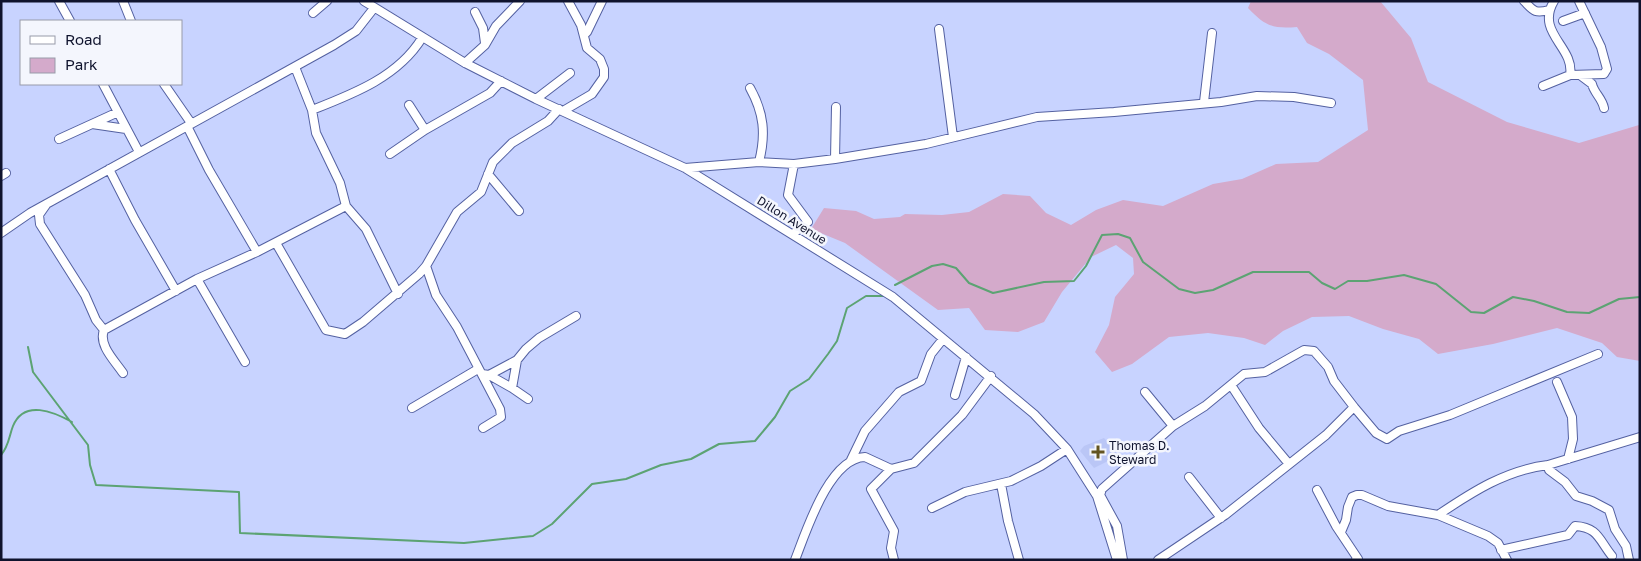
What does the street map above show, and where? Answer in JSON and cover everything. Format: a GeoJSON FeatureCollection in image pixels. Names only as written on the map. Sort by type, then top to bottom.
{"type":"FeatureCollection","features":[{"type":"Feature","properties":{"kind":"street"},"geometry":{"type":"LineString","coordinates":[[59,1],[69,20]]}},
{"type":"Feature","properties":{"kind":"street"},"geometry":{"type":"LineString","coordinates":[[123,1],[131,20]]}},
{"type":"Feature","properties":{"kind":"street"},"geometry":{"type":"LineString","coordinates":[[313,13],[327,1]]}},
{"type":"Feature","properties":{"kind":"street","name":"Dillon Avenue"},"geometry":{"type":"LineString","coordinates":[[364,1],[465,63],[536,99],[685,168],[893,297],[943,340],[991,376],[1034,414],[1067,449],[1097,496],[1117,560]]}},
{"type":"Feature","properties":{"kind":"street"},"geometry":{"type":"LineString","coordinates":[[465,63],[485,45],[496,26],[520,1]]}},
{"type":"Feature","properties":{"kind":"street"},"geometry":{"type":"LineString","coordinates":[[276,243],[326,330],[345,334],[398,294],[426,266],[457,212],[481,192],[493,162],[506,148],[522,135],[548,121],[561,110],[592,94],[604,78],[604,69],[600,58],[588,48],[582,32],[582,25],[572,11],[568,1]]}},
{"type":"Feature","properties":{"kind":"street"},"geometry":{"type":"LineString","coordinates":[[584,34],[587,32],[602,1]]}},
{"type":"Feature","properties":{"kind":"street"},"geometry":{"type":"LineString","coordinates":[[1524,1],[1531,10],[1538,13],[1548,10]]}},
{"type":"Feature","properties":{"kind":"street"},"geometry":{"type":"LineString","coordinates":[[1554,1],[1548,10],[1548,17],[1553,34],[1572,66],[1570,75]]}},
{"type":"Feature","properties":{"kind":"street"},"geometry":{"type":"LineString","coordinates":[[1543,86],[1570,75],[1604,74],[1607,69],[1602,47],[1594,36],[1579,1]]}},
{"type":"Feature","properties":{"kind":"street"},"geometry":{"type":"LineString","coordinates":[[1,232],[47,203],[295,67],[356,31],[374,8]]}},
{"type":"Feature","properties":{"kind":"street"},"geometry":{"type":"LineString","coordinates":[[475,12],[483,28],[485,45]]}},
{"type":"Feature","properties":{"kind":"street"},"geometry":{"type":"LineString","coordinates":[[1563,21],[1585,12]]}},
{"type":"Feature","properties":{"kind":"street"},"geometry":{"type":"LineString","coordinates":[[939,28],[953,137]]}},
{"type":"Feature","properties":{"kind":"street"},"geometry":{"type":"LineString","coordinates":[[1204,102],[1212,33]]}},
{"type":"Feature","properties":{"kind":"street"},"geometry":{"type":"LineString","coordinates":[[312,110],[341,99],[382,78],[414,51],[422,38]]}},
{"type":"Feature","properties":{"kind":"street"},"geometry":{"type":"LineString","coordinates":[[295,67],[312,110],[316,133],[340,183],[346,206],[366,229],[398,294]]}},
{"type":"Feature","properties":{"kind":"street"},"geometry":{"type":"LineString","coordinates":[[536,99],[570,73]]}},
{"type":"Feature","properties":{"kind":"street"},"geometry":{"type":"LineString","coordinates":[[1580,75],[1592,84],[1594,91],[1603,102],[1604,108]]}},
{"type":"Feature","properties":{"kind":"street"},"geometry":{"type":"LineString","coordinates":[[390,154],[425,130],[490,93],[501,81]]}},
{"type":"Feature","properties":{"kind":"street"},"geometry":{"type":"LineString","coordinates":[[103,85],[116,112],[139,152]]}},
{"type":"Feature","properties":{"kind":"street"},"geometry":{"type":"LineString","coordinates":[[165,85],[189,124],[209,170],[258,252]]}},
{"type":"Feature","properties":{"kind":"street"},"geometry":{"type":"LineString","coordinates":[[750,88],[762,115],[764,137],[759,162]]}},
{"type":"Feature","properties":{"kind":"street"},"geometry":{"type":"LineString","coordinates":[[685,168],[759,162],[794,164],[835,159],[953,137],[1037,117],[1221,102],[1257,96],[1294,97],[1331,103]]}},
{"type":"Feature","properties":{"kind":"street"},"geometry":{"type":"LineString","coordinates":[[409,105],[425,130]]}},
{"type":"Feature","properties":{"kind":"street"},"geometry":{"type":"LineString","coordinates":[[835,159],[836,108]]}},
{"type":"Feature","properties":{"kind":"street"},"geometry":{"type":"LineString","coordinates":[[59,139],[116,112]]}},
{"type":"Feature","properties":{"kind":"street"},"geometry":{"type":"LineString","coordinates":[[92,124],[126,129]]}},
{"type":"Feature","properties":{"kind":"street"},"geometry":{"type":"LineString","coordinates":[[793,234],[808,222],[788,195],[794,164]]}},
{"type":"Feature","properties":{"kind":"street"},"geometry":{"type":"LineString","coordinates":[[109,169],[135,220],[176,291]]}},
{"type":"Feature","properties":{"kind":"street"},"geometry":{"type":"LineString","coordinates":[[488,174],[519,211]]}},
{"type":"Feature","properties":{"kind":"street"},"geometry":{"type":"LineString","coordinates":[[47,203],[39,215],[40,224],[85,295],[96,320],[104,330],[105,346],[123,373]]}},
{"type":"Feature","properties":{"kind":"street"},"geometry":{"type":"LineString","coordinates":[[104,330],[197,279],[258,252],[346,206]]}},
{"type":"Feature","properties":{"kind":"street"},"geometry":{"type":"LineString","coordinates":[[426,266],[436,295],[483,373],[502,413],[496,422],[483,428]]}},
{"type":"Feature","properties":{"kind":"street"},"geometry":{"type":"LineString","coordinates":[[197,279],[245,362]]}},
{"type":"Feature","properties":{"kind":"street"},"geometry":{"type":"LineString","coordinates":[[412,408],[483,373],[517,360],[539,338],[576,316]]}},
{"type":"Feature","properties":{"kind":"street"},"geometry":{"type":"LineString","coordinates":[[795,560],[820,499],[851,460],[865,431],[899,392],[921,381],[931,354],[943,340]]}},
{"type":"Feature","properties":{"kind":"street"},"geometry":{"type":"LineString","coordinates":[[1123,560],[1117,526],[1100,495],[1102,489],[1173,426],[1206,406],[1244,374],[1265,372],[1294,354],[1310,349],[1314,351],[1328,368],[1334,381],[1376,433],[1387,439],[1399,431],[1450,415],[1598,354]]}},
{"type":"Feature","properties":{"kind":"street"},"geometry":{"type":"LineString","coordinates":[[955,395],[966,357]]}},
{"type":"Feature","properties":{"kind":"street"},"geometry":{"type":"LineString","coordinates":[[512,388],[517,360]]}},
{"type":"Feature","properties":{"kind":"street"},"geometry":{"type":"LineString","coordinates":[[483,373],[512,388],[528,399]]}},
{"type":"Feature","properties":{"kind":"street"},"geometry":{"type":"LineString","coordinates":[[894,560],[890,548],[894,531],[872,489],[891,469],[914,463],[962,415],[991,376]]}},
{"type":"Feature","properties":{"kind":"street"},"geometry":{"type":"LineString","coordinates":[[1557,382],[1572,417],[1573,439],[1568,459]]}},
{"type":"Feature","properties":{"kind":"street"},"geometry":{"type":"LineString","coordinates":[[1231,385],[1259,428],[1290,464]]}},
{"type":"Feature","properties":{"kind":"street"},"geometry":{"type":"LineString","coordinates":[[1145,392],[1173,426]]}},
{"type":"Feature","properties":{"kind":"street"},"geometry":{"type":"LineString","coordinates":[[1158,560],[1221,518],[1326,435],[1354,407]]}},
{"type":"Feature","properties":{"kind":"street"},"geometry":{"type":"LineString","coordinates":[[1438,516],[1490,482],[1536,465],[1548,465],[1640,437]]}},
{"type":"Feature","properties":{"kind":"street"},"geometry":{"type":"LineString","coordinates":[[932,508],[965,492],[1002,484],[1041,466],[1067,449]]}},
{"type":"Feature","properties":{"kind":"street"},"geometry":{"type":"LineString","coordinates":[[851,460],[865,456],[891,469]]}},
{"type":"Feature","properties":{"kind":"street"},"geometry":{"type":"LineString","coordinates":[[1548,465],[1549,470],[1565,482],[1576,496],[1592,501],[1609,510],[1615,529],[1626,546],[1629,560]]}},
{"type":"Feature","properties":{"kind":"street"},"geometry":{"type":"LineString","coordinates":[[1189,477],[1221,518]]}},
{"type":"Feature","properties":{"kind":"street"},"geometry":{"type":"LineString","coordinates":[[1002,484],[1008,521],[1019,560]]}},
{"type":"Feature","properties":{"kind":"street"},"geometry":{"type":"LineString","coordinates":[[1318,490],[1358,559],[1356,560]]}},
{"type":"Feature","properties":{"kind":"street"},"geometry":{"type":"LineString","coordinates":[[1341,532],[1352,497],[1362,495],[1388,506],[1438,516],[1488,536],[1498,543],[1507,560]]}},
{"type":"Feature","properties":{"kind":"street"},"geometry":{"type":"LineString","coordinates":[[1501,550],[1568,535],[1575,526],[1586,526],[1598,534],[1612,556]]}},
{"type":"Feature","properties":{"kind":"shaded area","name":"Thomas D. Steward"},"geometry":{"type":"Polygon","coordinates":[[[1104,438],[1117,453],[1114,458],[1094,468],[1080,451],[1084,446],[1104,438]]]}},
{"type":"Feature","properties":{"kind":"green space"},"geometry":{"type":"Polygon","coordinates":[[[1251,1],[1380,1],[1411,38],[1428,82],[1507,122],[1579,143],[1639,125],[1640,361],[1617,357],[1602,343],[1557,328],[1493,344],[1438,354],[1419,339],[1383,329],[1349,316],[1312,317],[1283,331],[1265,345],[1244,338],[1208,333],[1169,337],[1132,364],[1112,372],[1095,352],[1109,325],[1115,297],[1134,274],[1133,258],[1116,245],[1091,257],[1062,292],[1044,322],[1018,332],[985,330],[969,308],[938,310],[845,243],[811,229],[824,208],[856,211],[874,219],[900,217],[905,214],[942,215],[969,212],[1003,194],[1030,196],[1046,213],[1071,225],[1096,210],[1123,200],[1163,206],[1213,184],[1242,179],[1276,164],[1318,162],[1368,130],[1363,80],[1329,54],[1307,43],[1297,27],[1275,27],[1259,19],[1248,8],[1251,1]]]}},
{"type":"Feature","properties":{"kind":"waterway"},"geometry":{"type":"LineString","coordinates":[[895,285],[932,266],[943,264],[956,268],[969,283],[993,293],[1044,282],[1074,281],[1086,266],[1102,235],[1118,234],[1130,238],[1143,262],[1179,289],[1195,293],[1213,290],[1253,272],[1309,272],[1322,283],[1335,289],[1348,281],[1367,281],[1404,275],[1436,284],[1471,312],[1484,313],[1513,297],[1534,301],[1567,312],[1589,313],[1619,299],[1640,297]]}},
{"type":"Feature","properties":{"kind":"waterway"},"geometry":{"type":"LineString","coordinates":[[28,347],[33,372],[88,445],[90,465],[96,485],[239,492],[240,533],[464,543],[533,536],[552,524],[592,484],[626,479],[661,465],[691,459],[719,444],[755,441],[775,417],[790,391],[809,379],[837,341],[847,308],[866,296],[884,296]]}},
{"type":"Feature","properties":{"kind":"waterway"},"geometry":{"type":"LineString","coordinates":[[1,455],[7,445],[13,426],[24,413],[40,410],[72,422]]}},
{"type":"Feature","properties":{"kind":"place","name":"Thomas D. Steward"},"geometry":{"type":"Point","coordinates":[1098,452]}}]}
